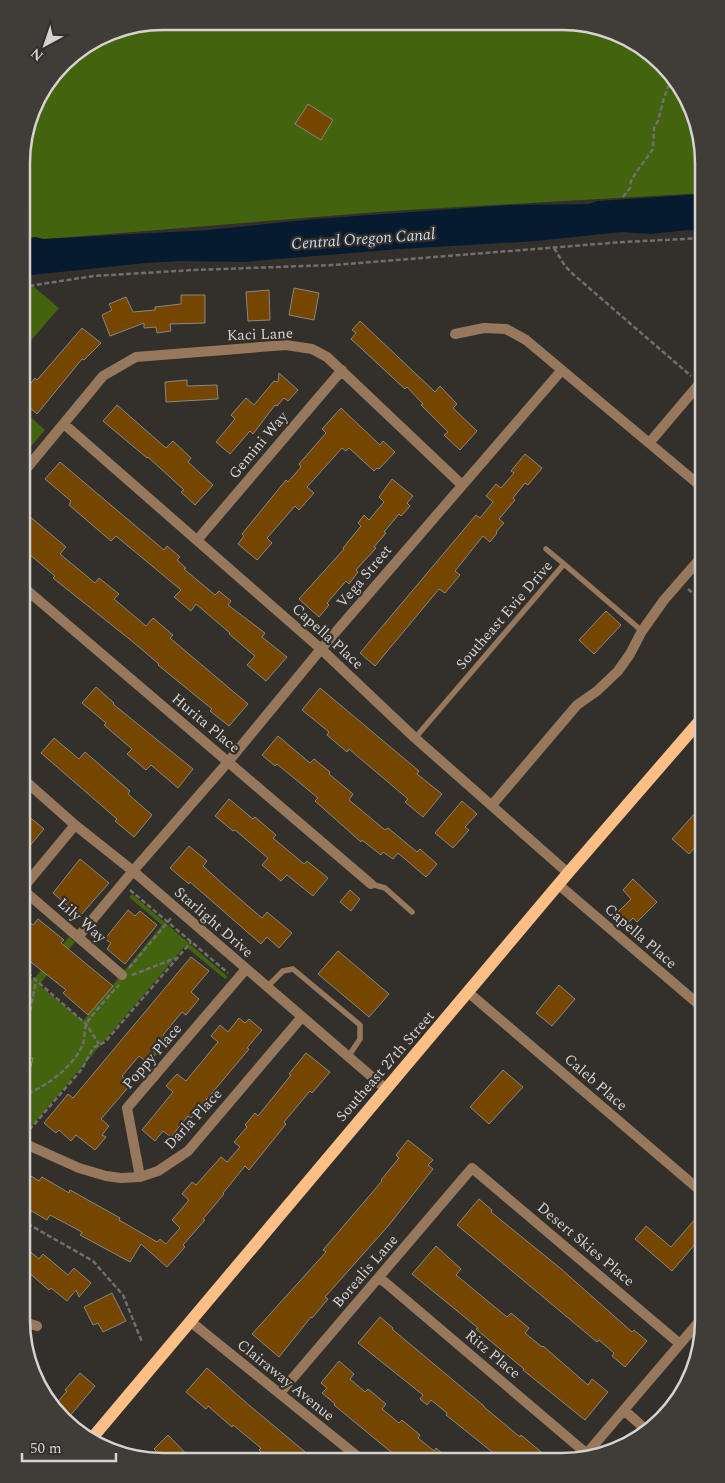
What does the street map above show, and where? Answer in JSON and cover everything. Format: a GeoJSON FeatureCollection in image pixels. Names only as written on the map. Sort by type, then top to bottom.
{"type":"FeatureCollection","features":[{"type":"Feature","properties":{"kind":"main road","name":"Southeast 27th Street"},"geometry":{"type":"LineString","coordinates":[[95,1434],[469,993],[568,873],[695,726]]}},
{"type":"Feature","properties":{"kind":"street"},"geometry":{"type":"LineString","coordinates":[[455,334],[484,328],[506,329],[526,340],[695,481]]}},
{"type":"Feature","properties":{"kind":"street","name":"Kaci Lane"},"geometry":{"type":"LineString","coordinates":[[30,464],[103,376],[136,357],[286,345],[312,348],[327,357],[462,485]]}},
{"type":"Feature","properties":{"kind":"street","name":"Gemini Way"},"geometry":{"type":"LineString","coordinates":[[198,539],[342,370]]}},
{"type":"Feature","properties":{"kind":"street","name":"Vega Street"},"geometry":{"type":"LineString","coordinates":[[78,937],[228,762],[321,649],[561,371]]}},
{"type":"Feature","properties":{"kind":"street"},"geometry":{"type":"LineString","coordinates":[[650,442],[695,389]]}},
{"type":"Feature","properties":{"kind":"street","name":"Capella Place"},"geometry":{"type":"LineString","coordinates":[[64,424],[198,539],[321,649],[415,738],[568,873]]}},
{"type":"Feature","properties":{"kind":"street"},"geometry":{"type":"LineString","coordinates":[[492,804],[577,704],[597,691],[618,671],[630,654],[642,631],[664,600],[695,564]]}},
{"type":"Feature","properties":{"kind":"street","name":"Hurita Place"},"geometry":{"type":"LineString","coordinates":[[30,593],[371,884]]}},
{"type":"Feature","properties":{"kind":"street","name":"Starlight Drive"},"geometry":{"type":"LineString","coordinates":[[30,785],[386,1089]]}},
{"type":"Feature","properties":{"kind":"street"},"geometry":{"type":"LineString","coordinates":[[30,880],[76,825]]}},
{"type":"Feature","properties":{"kind":"street","name":"Capella Place"},"geometry":{"type":"LineString","coordinates":[[559,885],[695,1001]]}},
{"type":"Feature","properties":{"kind":"street","name":"Lily Way"},"geometry":{"type":"LineString","coordinates":[[30,896],[123,978]]}},
{"type":"Feature","properties":{"kind":"street","name":"Poppy Place"},"geometry":{"type":"LineString","coordinates":[[140,1177],[127,1108],[246,970]]}},
{"type":"Feature","properties":{"kind":"street","name":"Caleb Place"},"geometry":{"type":"LineString","coordinates":[[469,993],[695,1185]]}},
{"type":"Feature","properties":{"kind":"street","name":"Darla Place"},"geometry":{"type":"LineString","coordinates":[[30,1146],[78,1168],[106,1176],[121,1178],[140,1177],[158,1171],[188,1151],[301,1018]]}},
{"type":"Feature","properties":{"kind":"street","name":"Borealis Lane"},"geometry":{"type":"LineString","coordinates":[[280,1393],[472,1168]]}},
{"type":"Feature","properties":{"kind":"street","name":"Desert Skies Place"},"geometry":{"type":"LineString","coordinates":[[472,1168],[680,1344]]}},
{"type":"Feature","properties":{"kind":"street","name":"Ritz Place"},"geometry":{"type":"LineString","coordinates":[[380,1278],[580,1452]]}},
{"type":"Feature","properties":{"kind":"street","name":"Clairaway Avenue"},"geometry":{"type":"LineString","coordinates":[[191,1322],[352,1453]]}},
{"type":"Feature","properties":{"kind":"street"},"geometry":{"type":"LineString","coordinates":[[30,1324],[37,1326]]}},
{"type":"Feature","properties":{"kind":"street"},"geometry":{"type":"LineString","coordinates":[[591,1449],[695,1326]]}},
{"type":"Feature","properties":{"kind":"street"},"geometry":{"type":"LineString","coordinates":[[624,1410],[642,1426]]}},
{"type":"Feature","properties":{"kind":"lane"},"geometry":{"type":"LineString","coordinates":[[546,549],[564,564]]}},
{"type":"Feature","properties":{"kind":"lane","name":"Southeast Evie Drive"},"geometry":{"type":"LineString","coordinates":[[415,738],[564,564],[642,631]]}},
{"type":"Feature","properties":{"kind":"lane"},"geometry":{"type":"LineString","coordinates":[[371,884],[385,888],[412,912]]}},
{"type":"Feature","properties":{"kind":"lane"},"geometry":{"type":"LineString","coordinates":[[266,987],[282,971],[293,969],[360,1024],[360,1039],[348,1057]]}},
{"type":"Feature","properties":{"kind":"path"},"geometry":{"type":"LineString","coordinates":[[623,197],[630,188],[631,181],[637,171],[653,149],[654,128],[669,84]]}},
{"type":"Feature","properties":{"kind":"path"},"geometry":{"type":"LineString","coordinates":[[30,286],[94,276],[334,265],[695,239]]}},
{"type":"Feature","properties":{"kind":"path"},"geometry":{"type":"LineString","coordinates":[[554,248],[565,266],[574,275],[695,379]]}},
{"type":"Feature","properties":{"kind":"path"},"geometry":{"type":"LineString","coordinates":[[679,582],[695,595]]}},
{"type":"Feature","properties":{"kind":"path"},"geometry":{"type":"LineString","coordinates":[[123,884],[237,981]]}},
{"type":"Feature","properties":{"kind":"path"},"geometry":{"type":"LineString","coordinates":[[30,1093],[67,1068],[77,1058],[84,1042],[86,1024],[167,922],[179,911]]}},
{"type":"Feature","properties":{"kind":"path"},"geometry":{"type":"LineString","coordinates":[[30,1128],[82,1069],[94,1048],[105,1042],[191,942]]}},
{"type":"Feature","properties":{"kind":"path"},"geometry":{"type":"LineString","coordinates":[[123,978],[177,958]]}},
{"type":"Feature","properties":{"kind":"path"},"geometry":{"type":"LineString","coordinates":[[30,975],[86,1024],[99,1044]]}},
{"type":"Feature","properties":{"kind":"path"},"geometry":{"type":"LineString","coordinates":[[30,1012],[36,980]]}},
{"type":"Feature","properties":{"kind":"path"},"geometry":{"type":"LineString","coordinates":[[30,1225],[93,1261],[124,1295],[142,1342]]}},
{"type":"Feature","properties":{"kind":"green space"},"geometry":{"type":"Polygon","coordinates":[[[154,30],[571,30],[605,37],[636,52],[662,75],[673,89],[688,120],[694,146],[695,194],[390,211],[30,240],[31,146],[40,112],[52,89],[75,63],[89,52],[120,37],[154,30]]]}},
{"type":"Feature","properties":{"kind":"green space"},"geometry":{"type":"Polygon","coordinates":[[[30,284],[59,308],[30,342],[30,284]]]}},
{"type":"Feature","properties":{"kind":"green space"},"geometry":{"type":"Polygon","coordinates":[[[30,416],[45,430],[30,448],[30,416]]]}},
{"type":"Feature","properties":{"kind":"green space"},"geometry":{"type":"Polygon","coordinates":[[[132,894],[228,977],[225,979],[185,946],[30,1127],[30,977],[33,980],[69,937],[75,942],[39,985],[83,1021],[162,925],[129,897],[132,894]]]}},
{"type":"Feature","properties":{"kind":"water","name":"Central Oregon Canal"},"geometry":{"type":"Polygon","coordinates":[[[695,195],[695,230],[651,234],[621,232],[537,241],[400,249],[243,262],[180,261],[146,263],[30,275],[30,237],[43,239],[208,230],[315,219],[509,205],[589,204],[598,201],[695,195]]]}},
{"type":"Feature","properties":{"kind":"building"},"geometry":{"type":"Polygon","coordinates":[[[308,104],[333,120],[321,140],[295,124],[308,104]]]}},
{"type":"Feature","properties":{"kind":"building"},"geometry":{"type":"Polygon","coordinates":[[[294,288],[319,293],[314,320],[289,315],[294,288]]]}},
{"type":"Feature","properties":{"kind":"building"},"geometry":{"type":"Polygon","coordinates":[[[269,290],[270,320],[248,321],[246,292],[269,290]]]}},
{"type":"Feature","properties":{"kind":"building"},"geometry":{"type":"Polygon","coordinates":[[[181,295],[205,295],[205,323],[170,324],[171,331],[157,333],[156,327],[144,328],[144,323],[110,336],[102,315],[112,310],[109,304],[126,297],[133,312],[155,310],[155,307],[181,304],[181,295]]]}},
{"type":"Feature","properties":{"kind":"building"},"geometry":{"type":"Polygon","coordinates":[[[360,321],[435,392],[440,386],[457,404],[453,408],[477,431],[460,450],[444,435],[448,432],[421,405],[423,404],[407,387],[405,389],[351,339],[356,333],[352,330],[360,321]]]}},
{"type":"Feature","properties":{"kind":"building"},"geometry":{"type":"Polygon","coordinates":[[[82,328],[101,343],[84,360],[82,359],[37,414],[30,408],[30,384],[35,378],[37,380],[82,328]]]}},
{"type":"Feature","properties":{"kind":"building"},"geometry":{"type":"Polygon","coordinates":[[[279,373],[298,390],[288,401],[284,398],[277,406],[275,405],[253,434],[250,431],[230,454],[216,442],[235,419],[231,415],[246,398],[254,405],[274,381],[278,382],[279,373]]]}},
{"type":"Feature","properties":{"kind":"building"},"geometry":{"type":"Polygon","coordinates":[[[187,380],[187,386],[217,385],[218,399],[166,402],[165,382],[187,380]]]}},
{"type":"Feature","properties":{"kind":"building"},"geometry":{"type":"Polygon","coordinates":[[[117,405],[166,448],[173,441],[191,458],[188,462],[213,485],[195,505],[181,492],[184,490],[148,457],[103,421],[117,405]]]}},
{"type":"Feature","properties":{"kind":"building"},"geometry":{"type":"Polygon","coordinates":[[[341,408],[380,445],[383,441],[395,452],[379,469],[377,468],[374,471],[349,448],[346,451],[342,448],[307,487],[314,493],[299,510],[295,506],[267,538],[272,543],[257,560],[238,544],[244,536],[242,534],[286,480],[288,482],[301,467],[299,464],[326,433],[322,429],[341,408]]]}},
{"type":"Feature","properties":{"kind":"building"},"geometry":{"type":"Polygon","coordinates":[[[525,454],[542,468],[528,485],[525,483],[513,498],[515,500],[499,519],[504,523],[497,533],[490,542],[483,536],[455,571],[460,575],[445,593],[439,589],[375,666],[360,653],[476,515],[480,518],[493,502],[486,496],[496,484],[501,488],[514,473],[511,471],[525,454]]]}},
{"type":"Feature","properties":{"kind":"building"},"geometry":{"type":"Polygon","coordinates":[[[60,462],[164,550],[167,546],[180,557],[177,560],[186,568],[184,569],[215,595],[219,591],[231,601],[228,605],[265,633],[262,637],[287,657],[266,681],[247,665],[255,656],[230,633],[196,604],[191,611],[174,597],[181,590],[116,536],[111,541],[69,505],[71,501],[45,479],[60,462]]]}},
{"type":"Feature","properties":{"kind":"building"},"geometry":{"type":"Polygon","coordinates":[[[392,479],[413,496],[407,503],[410,506],[401,516],[399,514],[384,532],[386,533],[374,547],[376,548],[356,570],[358,572],[349,584],[346,581],[327,603],[329,605],[319,617],[299,599],[344,549],[361,526],[358,523],[364,515],[369,520],[384,502],[379,497],[392,479]]]}},
{"type":"Feature","properties":{"kind":"building"},"geometry":{"type":"Polygon","coordinates":[[[30,517],[66,547],[60,554],[95,583],[99,578],[119,594],[114,599],[146,626],[153,618],[173,635],[170,638],[248,704],[229,726],[210,711],[212,709],[133,642],[53,578],[55,576],[30,555],[30,517]]]}},
{"type":"Feature","properties":{"kind":"building"},"geometry":{"type":"Polygon","coordinates":[[[606,611],[621,625],[594,654],[579,640],[606,611]]]}},
{"type":"Feature","properties":{"kind":"building"},"geometry":{"type":"Polygon","coordinates":[[[96,687],[113,704],[193,769],[178,788],[151,765],[146,770],[127,754],[132,749],[104,725],[106,723],[82,703],[96,687]]]}},
{"type":"Feature","properties":{"kind":"building"},"geometry":{"type":"Polygon","coordinates":[[[320,688],[419,771],[417,774],[442,794],[423,817],[405,802],[408,799],[349,749],[347,752],[327,735],[329,732],[302,710],[320,688]]]}},
{"type":"Feature","properties":{"kind":"building"},"geometry":{"type":"Polygon","coordinates":[[[278,736],[310,763],[314,759],[330,772],[329,774],[353,794],[349,800],[385,830],[388,828],[417,852],[420,849],[437,864],[426,877],[398,853],[393,859],[383,852],[381,855],[362,840],[361,842],[315,801],[318,798],[277,764],[275,766],[262,755],[278,736]]]}},
{"type":"Feature","properties":{"kind":"building"},"geometry":{"type":"Polygon","coordinates":[[[54,738],[79,759],[85,752],[130,791],[128,794],[152,815],[134,837],[115,821],[117,819],[41,753],[54,738]]]}},
{"type":"Feature","properties":{"kind":"building"},"geometry":{"type":"Polygon","coordinates":[[[229,799],[253,819],[255,817],[276,835],[273,838],[304,864],[307,861],[328,878],[313,896],[287,875],[281,881],[262,865],[268,858],[215,816],[229,799]]]}},
{"type":"Feature","properties":{"kind":"building"},"geometry":{"type":"Polygon","coordinates":[[[462,801],[477,814],[465,827],[469,830],[453,848],[435,833],[462,801]]]}},
{"type":"Feature","properties":{"kind":"building"},"geometry":{"type":"Polygon","coordinates":[[[695,813],[695,847],[689,854],[672,839],[695,813]]]}},
{"type":"Feature","properties":{"kind":"building"},"geometry":{"type":"Polygon","coordinates":[[[30,818],[44,829],[30,846],[30,818]]]}},
{"type":"Feature","properties":{"kind":"building"},"geometry":{"type":"Polygon","coordinates":[[[189,846],[207,861],[203,866],[262,918],[267,912],[292,933],[279,948],[267,937],[261,944],[190,882],[189,884],[170,868],[189,846]]]}},
{"type":"Feature","properties":{"kind":"building"},"geometry":{"type":"Polygon","coordinates":[[[80,859],[109,883],[80,916],[53,893],[80,859]]]}},
{"type":"Feature","properties":{"kind":"building"},"geometry":{"type":"Polygon","coordinates":[[[633,879],[657,902],[637,922],[633,918],[627,924],[617,913],[631,899],[623,890],[633,879]]]}},
{"type":"Feature","properties":{"kind":"building"},"geometry":{"type":"Polygon","coordinates":[[[350,890],[360,899],[351,911],[340,902],[350,890]]]}},
{"type":"Feature","properties":{"kind":"building"},"geometry":{"type":"Polygon","coordinates":[[[128,910],[135,916],[140,911],[157,925],[125,964],[107,949],[111,943],[105,939],[128,910]]]}},
{"type":"Feature","properties":{"kind":"building"},"geometry":{"type":"Polygon","coordinates":[[[38,919],[64,940],[61,943],[113,986],[88,1015],[63,993],[66,990],[30,961],[30,922],[33,925],[38,919]]]}},
{"type":"Feature","properties":{"kind":"building"},"geometry":{"type":"Polygon","coordinates":[[[338,951],[389,994],[369,1017],[318,974],[338,951]]]}},
{"type":"Feature","properties":{"kind":"building"},"geometry":{"type":"Polygon","coordinates":[[[191,957],[209,971],[191,992],[199,999],[186,1015],[182,1012],[163,1035],[168,1039],[148,1063],[139,1056],[122,1076],[131,1084],[101,1119],[109,1126],[102,1135],[106,1137],[95,1150],[76,1135],[71,1141],[59,1130],[56,1133],[44,1123],[68,1094],[73,1098],[191,957]]]}},
{"type":"Feature","properties":{"kind":"building"},"geometry":{"type":"Polygon","coordinates":[[[559,985],[575,999],[552,1026],[536,1013],[559,985]]]}},
{"type":"Feature","properties":{"kind":"building"},"geometry":{"type":"Polygon","coordinates":[[[239,1018],[245,1023],[249,1019],[262,1030],[247,1048],[249,1049],[191,1118],[188,1116],[171,1137],[163,1131],[155,1141],[142,1130],[173,1092],[166,1086],[177,1074],[186,1081],[218,1042],[211,1036],[220,1025],[228,1032],[239,1018]]]}},
{"type":"Feature","properties":{"kind":"building"},"geometry":{"type":"Polygon","coordinates":[[[306,1053],[330,1072],[312,1093],[310,1091],[284,1122],[286,1124],[249,1170],[245,1166],[203,1219],[205,1220],[183,1245],[185,1247],[167,1267],[141,1244],[130,1262],[80,1235],[82,1232],[50,1215],[47,1220],[30,1210],[30,1176],[39,1181],[42,1177],[69,1193],[70,1190],[120,1218],[119,1220],[157,1242],[160,1239],[166,1244],[180,1228],[172,1220],[189,1200],[182,1194],[192,1182],[196,1185],[221,1157],[227,1162],[240,1147],[234,1142],[247,1127],[245,1125],[255,1113],[258,1116],[291,1075],[289,1074],[306,1053]]]}},
{"type":"Feature","properties":{"kind":"building"},"geometry":{"type":"Polygon","coordinates":[[[30,1057],[33,1058],[30,1071],[30,1057]]]}},
{"type":"Feature","properties":{"kind":"building"},"geometry":{"type":"Polygon","coordinates":[[[503,1070],[523,1087],[489,1124],[470,1107],[503,1070]]]}},
{"type":"Feature","properties":{"kind":"building"},"geometry":{"type":"Polygon","coordinates":[[[408,1140],[433,1160],[428,1165],[433,1169],[389,1225],[325,1297],[328,1299],[279,1357],[252,1334],[326,1252],[323,1250],[382,1181],[399,1158],[396,1155],[408,1140]]]}},
{"type":"Feature","properties":{"kind":"building"},"geometry":{"type":"Polygon","coordinates":[[[479,1199],[492,1210],[491,1212],[560,1268],[632,1332],[634,1330],[647,1341],[625,1367],[612,1356],[614,1353],[599,1340],[597,1342],[457,1225],[479,1199]]]}},
{"type":"Feature","properties":{"kind":"building"},"geometry":{"type":"Polygon","coordinates":[[[695,1219],[695,1244],[672,1271],[635,1239],[646,1226],[671,1247],[695,1219]]]}},
{"type":"Feature","properties":{"kind":"building"},"geometry":{"type":"Polygon","coordinates":[[[436,1246],[461,1269],[456,1275],[507,1317],[511,1313],[529,1328],[525,1333],[588,1385],[592,1379],[608,1392],[585,1420],[523,1370],[476,1329],[478,1328],[412,1274],[436,1246]]]}},
{"type":"Feature","properties":{"kind":"building"},"geometry":{"type":"Polygon","coordinates":[[[30,1252],[39,1259],[43,1254],[68,1275],[74,1268],[91,1283],[79,1297],[76,1290],[67,1301],[51,1288],[49,1290],[30,1274],[30,1252]]]}},
{"type":"Feature","properties":{"kind":"building"},"geometry":{"type":"Polygon","coordinates":[[[112,1293],[126,1321],[103,1332],[98,1323],[93,1325],[84,1307],[112,1293]]]}},
{"type":"Feature","properties":{"kind":"building"},"geometry":{"type":"Polygon","coordinates":[[[380,1317],[484,1407],[542,1453],[494,1453],[446,1415],[447,1413],[431,1400],[427,1405],[420,1399],[423,1395],[358,1343],[380,1317]]]}},
{"type":"Feature","properties":{"kind":"building"},"geometry":{"type":"Polygon","coordinates":[[[339,1361],[354,1374],[350,1379],[365,1392],[368,1389],[386,1404],[382,1409],[399,1423],[402,1420],[420,1435],[418,1438],[434,1451],[436,1448],[442,1453],[392,1453],[334,1405],[322,1393],[327,1388],[321,1383],[339,1361]]]}},
{"type":"Feature","properties":{"kind":"building"},"geometry":{"type":"Polygon","coordinates":[[[207,1368],[306,1453],[263,1453],[259,1450],[261,1448],[233,1425],[232,1427],[208,1406],[206,1409],[186,1392],[207,1368]]]}},
{"type":"Feature","properties":{"kind":"building"},"geometry":{"type":"Polygon","coordinates":[[[80,1373],[95,1386],[70,1415],[58,1402],[67,1391],[65,1390],[80,1373]]]}},
{"type":"Feature","properties":{"kind":"building"},"geometry":{"type":"Polygon","coordinates":[[[168,1435],[185,1453],[158,1453],[154,1449],[168,1435]]]}}]}
